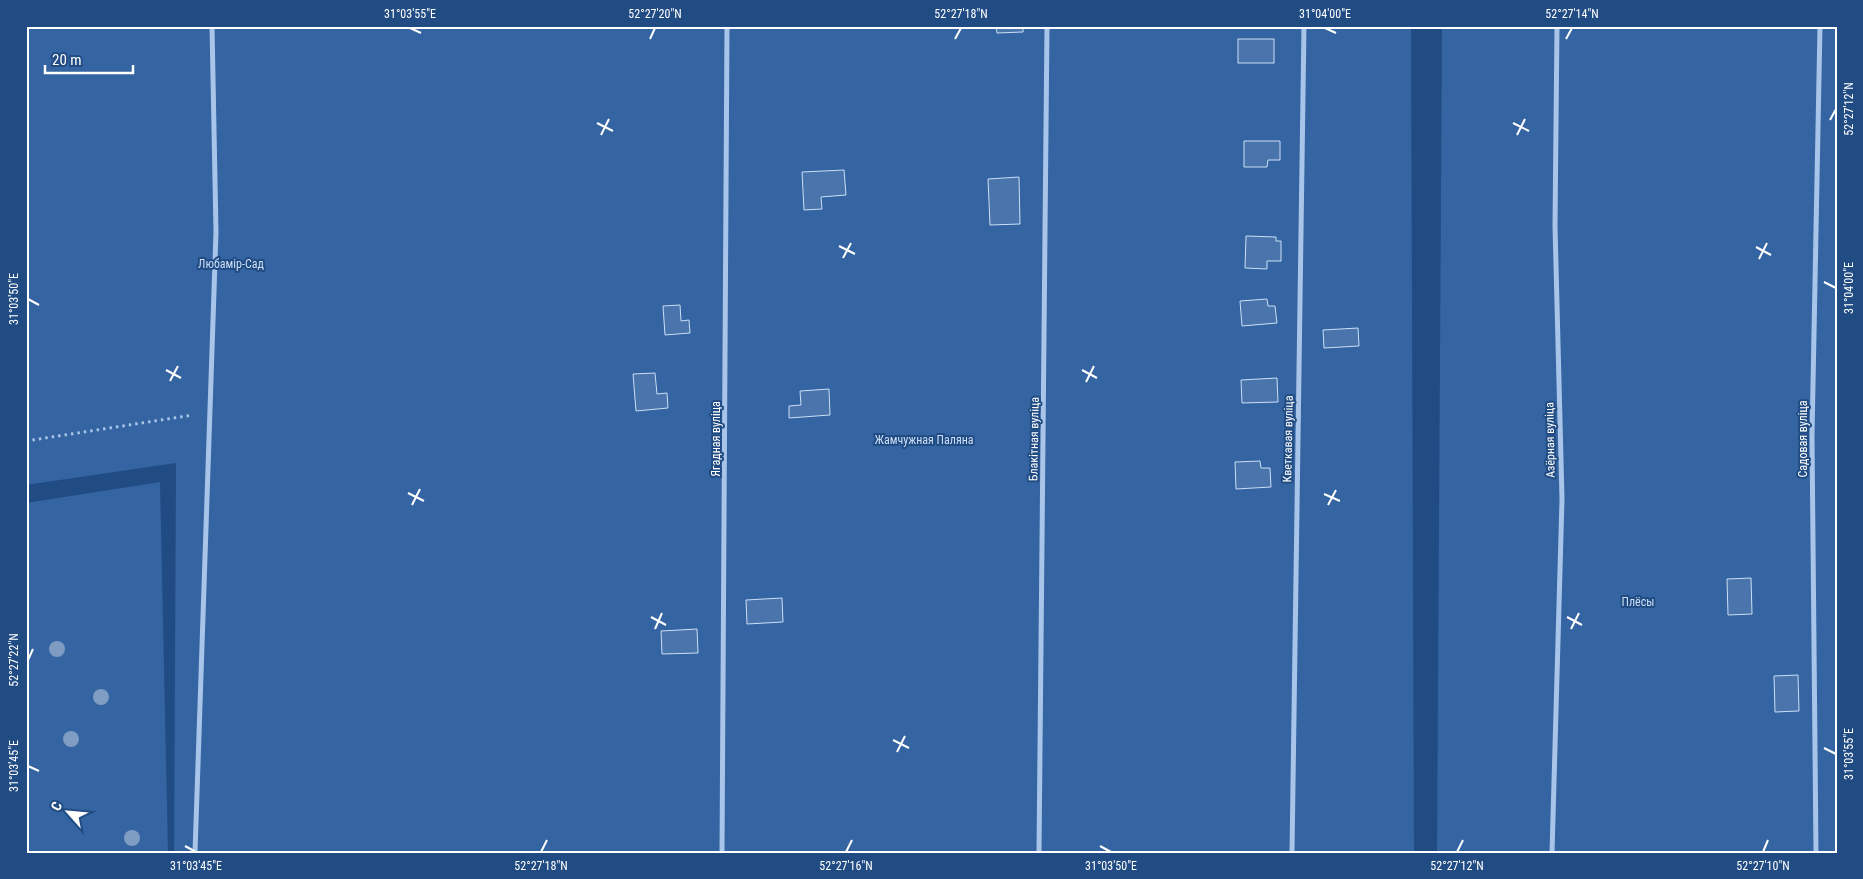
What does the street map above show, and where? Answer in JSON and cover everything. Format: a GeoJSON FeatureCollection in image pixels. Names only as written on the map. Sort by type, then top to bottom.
{"type":"FeatureCollection","features":[{"type":"Feature","properties":{"kind":"street"},"geometry":{"type":"LineString","coordinates":[[195,853],[216,232],[212,26]]}},
{"type":"Feature","properties":{"kind":"street","name":"Ягадная вуліца"},"geometry":{"type":"LineString","coordinates":[[722,853],[728,26]]}},
{"type":"Feature","properties":{"kind":"street","name":"Блакітная вуліца"},"geometry":{"type":"LineString","coordinates":[[1039,853],[1047,26]]}},
{"type":"Feature","properties":{"kind":"street","name":"Кветкавая вуліца"},"geometry":{"type":"LineString","coordinates":[[1292,853],[1304,26]]}},
{"type":"Feature","properties":{"kind":"street","name":"Азёрная вуліца"},"geometry":{"type":"LineString","coordinates":[[1552,853],[1562,499],[1555,226],[1557,26]]}},
{"type":"Feature","properties":{"kind":"street","name":"Садовая вуліца"},"geometry":{"type":"LineString","coordinates":[[1816,853],[1812,436],[1820,26]]}},
{"type":"Feature","properties":{"kind":"path"},"geometry":{"type":"LineString","coordinates":[[26,441],[211,412]]}},
{"type":"Feature","properties":{"kind":"green space","name":"Жамчужная Паляна"},"geometry":{"type":"Polygon","coordinates":[[[26,26],[1411,26],[1414,853],[174,853],[176,463],[26,485],[26,26]]]}},
{"type":"Feature","properties":{"kind":"green space","name":"Плёсы"},"geometry":{"type":"Polygon","coordinates":[[[1442,26],[1837,26],[1837,853],[1437,853],[1442,26]]]}},
{"type":"Feature","properties":{"kind":"green space"},"geometry":{"type":"Polygon","coordinates":[[[160,482],[168,853],[26,853],[26,503],[160,482]]]}},
{"type":"Feature","properties":{"kind":"building"},"geometry":{"type":"Polygon","coordinates":[[[996,26],[1023,26],[1023,32],[997,33],[996,26]]]}},
{"type":"Feature","properties":{"kind":"building"},"geometry":{"type":"Polygon","coordinates":[[[1238,39],[1274,39],[1274,63],[1238,63],[1238,39]]]}},
{"type":"Feature","properties":{"kind":"building"},"geometry":{"type":"Polygon","coordinates":[[[1244,141],[1280,141],[1280,160],[1268,160],[1267,167],[1244,167],[1244,141]]]}},
{"type":"Feature","properties":{"kind":"building"},"geometry":{"type":"Polygon","coordinates":[[[844,170],[846,195],[821,197],[822,209],[804,210],[802,172],[844,170]]]}},
{"type":"Feature","properties":{"kind":"building"},"geometry":{"type":"Polygon","coordinates":[[[1019,177],[1020,224],[990,225],[988,179],[1019,177]]]}},
{"type":"Feature","properties":{"kind":"building"},"geometry":{"type":"Polygon","coordinates":[[[1246,236],[1276,237],[1276,241],[1281,241],[1281,261],[1267,261],[1267,269],[1245,268],[1246,236]]]}},
{"type":"Feature","properties":{"kind":"building"},"geometry":{"type":"Polygon","coordinates":[[[1267,299],[1268,306],[1275,306],[1277,323],[1242,326],[1240,301],[1267,299]]]}},
{"type":"Feature","properties":{"kind":"building"},"geometry":{"type":"Polygon","coordinates":[[[680,305],[681,321],[689,320],[690,333],[665,335],[663,306],[680,305]]]}},
{"type":"Feature","properties":{"kind":"building"},"geometry":{"type":"Polygon","coordinates":[[[1358,328],[1359,346],[1324,348],[1323,330],[1358,328]]]}},
{"type":"Feature","properties":{"kind":"building"},"geometry":{"type":"Polygon","coordinates":[[[655,373],[657,394],[667,393],[668,408],[636,411],[633,374],[655,373]]]}},
{"type":"Feature","properties":{"kind":"building"},"geometry":{"type":"Polygon","coordinates":[[[1277,378],[1278,402],[1242,403],[1241,380],[1277,378]]]}},
{"type":"Feature","properties":{"kind":"building"},"geometry":{"type":"Polygon","coordinates":[[[829,389],[830,415],[789,418],[789,406],[801,405],[800,391],[829,389]]]}},
{"type":"Feature","properties":{"kind":"building"},"geometry":{"type":"Polygon","coordinates":[[[1260,461],[1261,468],[1270,468],[1271,487],[1236,489],[1235,462],[1260,461]]]}},
{"type":"Feature","properties":{"kind":"building"},"geometry":{"type":"Polygon","coordinates":[[[1751,578],[1752,614],[1728,615],[1727,579],[1751,578]]]}},
{"type":"Feature","properties":{"kind":"building"},"geometry":{"type":"Polygon","coordinates":[[[782,598],[783,622],[747,624],[746,600],[782,598]]]}},
{"type":"Feature","properties":{"kind":"building"},"geometry":{"type":"Polygon","coordinates":[[[697,629],[698,653],[662,654],[661,631],[697,629]]]}},
{"type":"Feature","properties":{"kind":"building"},"geometry":{"type":"Polygon","coordinates":[[[1798,675],[1799,711],[1775,712],[1774,676],[1798,675]]]}},
{"type":"Feature","properties":{"kind":"park label","name":"Любамір-Сад"},"geometry":{"type":"Point","coordinates":[231,264]}}]}
